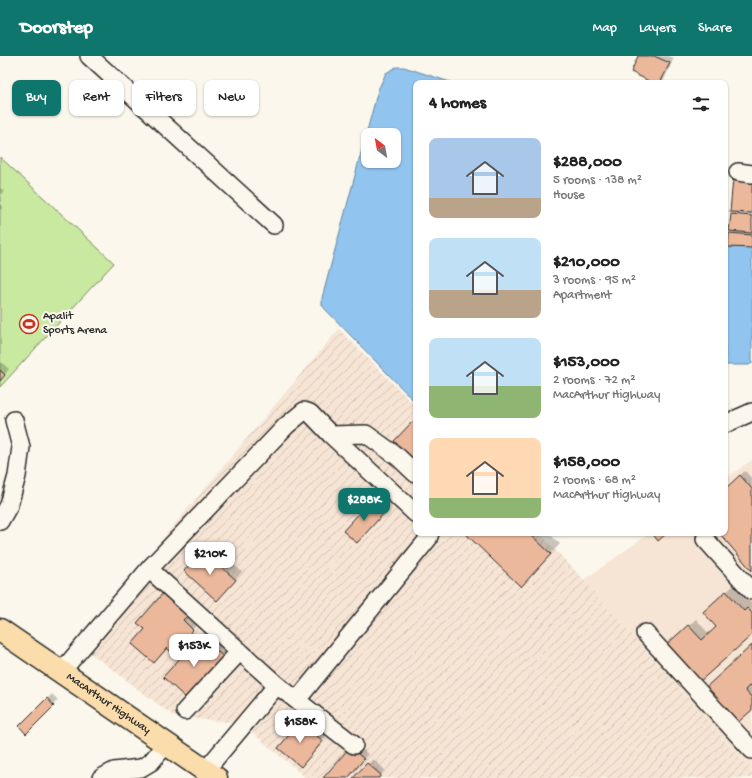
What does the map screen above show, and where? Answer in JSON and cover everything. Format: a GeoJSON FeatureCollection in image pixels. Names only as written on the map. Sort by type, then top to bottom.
{"type":"FeatureCollection","features":[{"type":"Feature","properties":{"kind":"highway","name":"MacArthur Highway"},"geometry":{"type":"LineString","coordinates":[[0,630],[211,774]]}},
{"type":"Feature","properties":{"kind":"street"},"geometry":{"type":"LineString","coordinates":[[89,56],[274,225]]}},
{"type":"Feature","properties":{"kind":"street"},"geometry":{"type":"LineString","coordinates":[[61,672],[149,569],[286,426],[304,411],[310,413],[331,435],[413,511]]}},
{"type":"Feature","properties":{"kind":"street"},"geometry":{"type":"LineString","coordinates":[[728,423],[752,412]]}},
{"type":"Feature","properties":{"kind":"street"},"geometry":{"type":"LineString","coordinates":[[0,521],[9,505],[17,476],[22,447],[14,420]]}},
{"type":"Feature","properties":{"kind":"street"},"geometry":{"type":"LineString","coordinates":[[331,435],[366,434],[413,471]]}},
{"type":"Feature","properties":{"kind":"street"},"geometry":{"type":"LineString","coordinates":[[297,700],[429,536]]}},
{"type":"Feature","properties":{"kind":"street"},"geometry":{"type":"LineString","coordinates":[[705,539],[752,591]]}},
{"type":"Feature","properties":{"kind":"street"},"geometry":{"type":"LineString","coordinates":[[149,569],[277,685],[354,745]]}},
{"type":"Feature","properties":{"kind":"street"},"geometry":{"type":"LineString","coordinates":[[645,633],[752,749]]}},
{"type":"Feature","properties":{"kind":"street"},"geometry":{"type":"LineString","coordinates":[[185,712],[240,651]]}},
{"type":"Feature","properties":{"kind":"street"},"geometry":{"type":"LineString","coordinates":[[211,774],[277,685]]}},
{"type":"Feature","properties":{"kind":"street"},"geometry":{"type":"LineString","coordinates":[[101,778],[114,771],[141,768],[151,762],[166,743]]}},
{"type":"Feature","properties":{"kind":"shaded area"},"geometry":{"type":"Polygon","coordinates":[[[339,329],[413,404],[413,536],[542,536],[584,580],[752,771],[752,778],[304,778],[304,776],[241,723],[175,717],[76,642],[339,329]]]}},
{"type":"Feature","properties":{"kind":"shaded area"},"geometry":{"type":"Polygon","coordinates":[[[752,460],[752,771],[584,580],[646,536],[728,536],[728,477],[752,460]]]}},
{"type":"Feature","properties":{"kind":"green space","name":"Apalit Sports Arena"},"geometry":{"type":"Polygon","coordinates":[[[0,157],[114,263],[0,387],[0,157]]]}},
{"type":"Feature","properties":{"kind":"water"},"geometry":{"type":"Polygon","coordinates":[[[396,67],[404,67],[444,80],[413,80],[413,400],[322,305],[322,298],[361,153],[361,168],[401,168],[401,128],[368,128],[378,90],[386,73],[396,67]]]}},
{"type":"Feature","properties":{"kind":"water"},"geometry":{"type":"Polygon","coordinates":[[[728,243],[752,245],[752,363],[749,365],[728,365],[728,243]]]}},
{"type":"Feature","properties":{"kind":"building"},"geometry":{"type":"Polygon","coordinates":[[[638,56],[654,56],[670,63],[662,80],[647,80],[631,72],[638,56]]]}},
{"type":"Feature","properties":{"kind":"building"},"geometry":{"type":"Polygon","coordinates":[[[733,178],[752,180],[752,213],[730,212],[733,178]]]}},
{"type":"Feature","properties":{"kind":"building"},"geometry":{"type":"Polygon","coordinates":[[[731,214],[752,216],[752,233],[729,231],[731,214]]]}},
{"type":"Feature","properties":{"kind":"building"},"geometry":{"type":"Polygon","coordinates":[[[729,233],[752,235],[752,248],[728,247],[729,233]]]}},
{"type":"Feature","properties":{"kind":"building"},"geometry":{"type":"Polygon","coordinates":[[[0,370],[5,375],[0,381],[0,370]]]}},
{"type":"Feature","properties":{"kind":"building"},"geometry":{"type":"Polygon","coordinates":[[[413,421],[413,458],[394,441],[413,421]]]}},
{"type":"Feature","properties":{"kind":"building"},"geometry":{"type":"Polygon","coordinates":[[[740,475],[752,489],[752,571],[722,536],[728,536],[728,486],[740,475]]]}},
{"type":"Feature","properties":{"kind":"building"},"geometry":{"type":"Polygon","coordinates":[[[371,500],[385,512],[357,543],[343,531],[371,500]]]}},
{"type":"Feature","properties":{"kind":"building"},"geometry":{"type":"Polygon","coordinates":[[[468,536],[532,536],[551,554],[521,587],[468,536]]]}},
{"type":"Feature","properties":{"kind":"building"},"geometry":{"type":"Polygon","coordinates":[[[654,536],[664,536],[658,541],[654,536]]]}},
{"type":"Feature","properties":{"kind":"building"},"geometry":{"type":"Polygon","coordinates":[[[202,550],[236,580],[217,601],[184,571],[202,550]]]}},
{"type":"Feature","properties":{"kind":"building"},"geometry":{"type":"Polygon","coordinates":[[[165,591],[190,613],[183,620],[193,630],[172,653],[167,648],[154,663],[132,644],[145,629],[137,623],[165,591]]]}},
{"type":"Feature","properties":{"kind":"building"},"geometry":{"type":"Polygon","coordinates":[[[726,591],[744,611],[747,608],[752,613],[752,635],[698,683],[665,646],[688,625],[702,640],[716,627],[703,612],[726,591]]]}},
{"type":"Feature","properties":{"kind":"building"},"geometry":{"type":"Polygon","coordinates":[[[200,636],[226,659],[189,701],[163,677],[200,636]]]}},
{"type":"Feature","properties":{"kind":"building"},"geometry":{"type":"Polygon","coordinates":[[[752,645],[752,683],[745,690],[752,698],[752,710],[736,724],[704,689],[752,645]]]}},
{"type":"Feature","properties":{"kind":"building"},"geometry":{"type":"Polygon","coordinates":[[[47,698],[54,706],[26,734],[19,726],[47,698]]]}},
{"type":"Feature","properties":{"kind":"building"},"geometry":{"type":"Polygon","coordinates":[[[300,722],[323,741],[301,767],[278,748],[300,722]]]}},
{"type":"Feature","properties":{"kind":"building"},"geometry":{"type":"Polygon","coordinates":[[[350,747],[364,759],[348,778],[323,778],[350,747]]]}},
{"type":"Feature","properties":{"kind":"building"},"geometry":{"type":"Polygon","coordinates":[[[367,763],[381,775],[379,778],[353,778],[367,763]]]}},
{"type":"Feature","properties":{"kind":"place","name":"Apalit Sports Arena"},"geometry":{"type":"Point","coordinates":[29,324]}}]}
